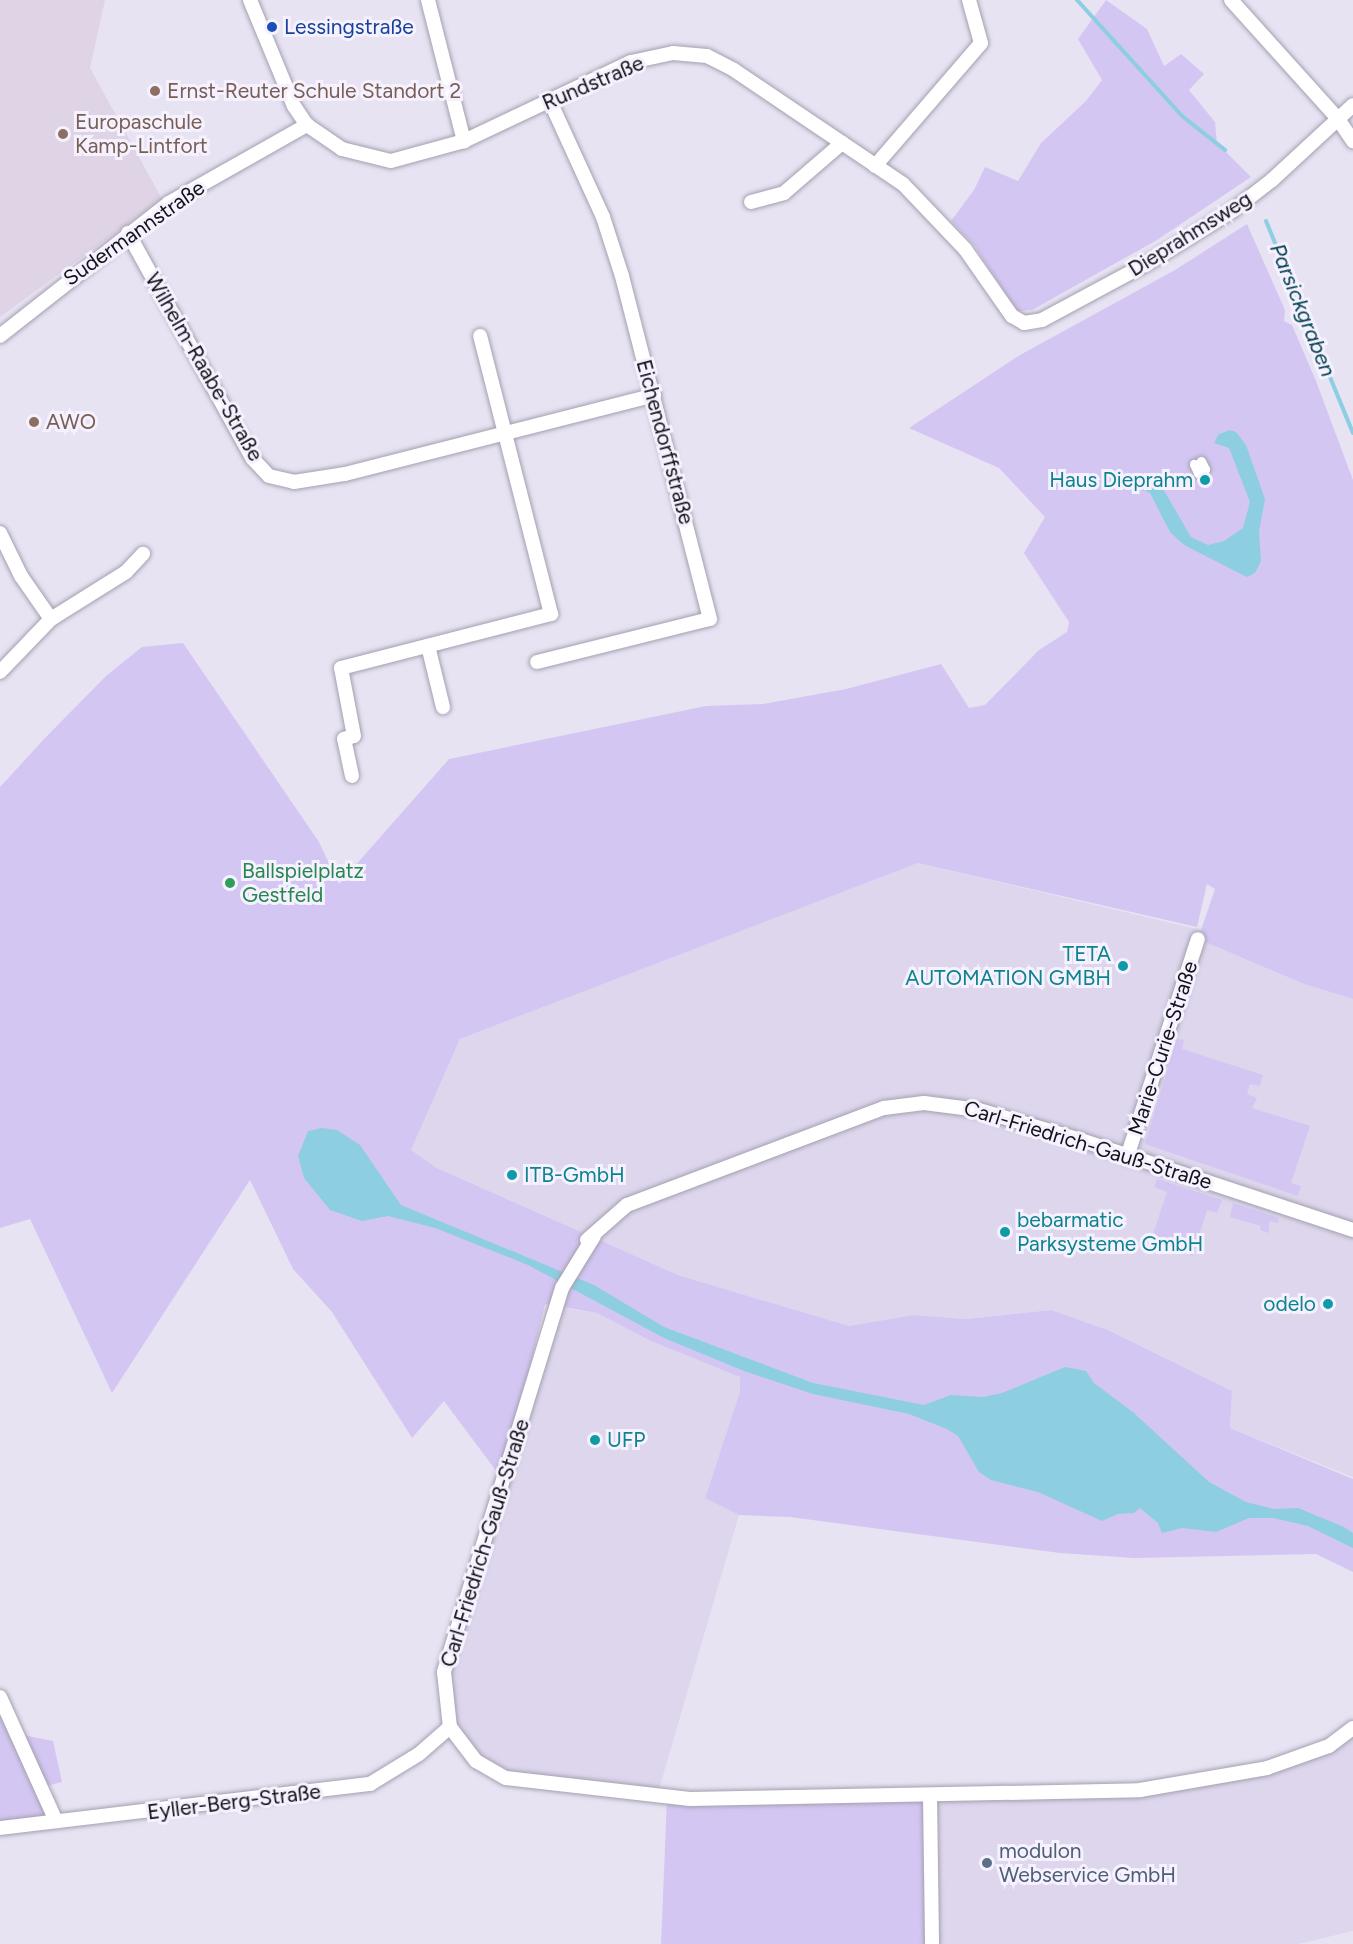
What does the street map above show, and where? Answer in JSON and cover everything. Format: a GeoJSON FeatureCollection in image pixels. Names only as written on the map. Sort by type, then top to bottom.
{"type":"FeatureCollection","features":[{"type":"Feature","properties":{"kind":"street","name":"Rundstraße"},"geometry":{"type":"LineString","coordinates":[[250,0],[294,106],[308,125],[342,149],[391,161],[464,141],[631,62],[673,53],[707,56],[734,70],[842,143],[931,209],[980,268],[1012,316],[1024,323]]}},
{"type":"Feature","properties":{"kind":"street"},"geometry":{"type":"LineString","coordinates":[[428,0],[464,141]]}},
{"type":"Feature","properties":{"kind":"street"},"geometry":{"type":"LineString","coordinates":[[875,166],[981,43],[969,0]]}},
{"type":"Feature","properties":{"kind":"street"},"geometry":{"type":"LineString","coordinates":[[1231,0],[1338,119],[1353,141]]}},
{"type":"Feature","properties":{"kind":"street","name":"Eichendorffstraße"},"geometry":{"type":"LineString","coordinates":[[537,662],[710,619],[654,395],[603,217],[550,101]]}},
{"type":"Feature","properties":{"kind":"street","name":"Dieprahmsweg"},"geometry":{"type":"LineString","coordinates":[[1024,323],[1042,320],[1148,263],[1232,211],[1272,180],[1353,105]]}},
{"type":"Feature","properties":{"kind":"street","name":"Sudermannstraße"},"geometry":{"type":"LineString","coordinates":[[0,336],[169,203],[308,125]]}},
{"type":"Feature","properties":{"kind":"street"},"geometry":{"type":"LineString","coordinates":[[751,202],[784,193],[842,143]]}},
{"type":"Feature","properties":{"kind":"street","name":"Wilhelm-Raabe-Straße"},"geometry":{"type":"LineString","coordinates":[[128,233],[253,459],[269,476],[294,482],[345,474],[505,435],[654,395]]}},
{"type":"Feature","properties":{"kind":"street"},"geometry":{"type":"LineString","coordinates":[[352,776],[344,739],[354,736],[341,668],[550,614],[480,336]]}},
{"type":"Feature","properties":{"kind":"street"},"geometry":{"type":"LineString","coordinates":[[0,533],[21,576],[51,619]]}},
{"type":"Feature","properties":{"kind":"street"},"geometry":{"type":"LineString","coordinates":[[0,672],[51,619],[126,572],[143,554]]}},
{"type":"Feature","properties":{"kind":"street"},"geometry":{"type":"LineString","coordinates":[[428,646],[443,707]]}},
{"type":"Feature","properties":{"kind":"street","name":"Marie-Curie-Straße"},"geometry":{"type":"LineString","coordinates":[[1127,1157],[1198,939]]}},
{"type":"Feature","properties":{"kind":"street","name":"Carl-Friedrich-Gauß-Straße"},"geometry":{"type":"LineString","coordinates":[[450,1727],[444,1672],[562,1288],[580,1245],[594,1236],[627,1205],[884,1108],[924,1102],[961,1106],[1353,1230]]}},
{"type":"Feature","properties":{"kind":"street"},"geometry":{"type":"LineString","coordinates":[[0,1696],[56,1821]]}},
{"type":"Feature","properties":{"kind":"street"},"geometry":{"type":"LineString","coordinates":[[450,1727],[476,1761],[506,1778],[690,1799],[930,1796],[1164,1788],[1267,1768],[1329,1746],[1353,1728]]}},
{"type":"Feature","properties":{"kind":"street","name":"Eyller-Berg-Straße"},"geometry":{"type":"LineString","coordinates":[[0,1828],[370,1784],[419,1754],[450,1727]]}},
{"type":"Feature","properties":{"kind":"street"},"geometry":{"type":"LineString","coordinates":[[930,1796],[932,1944]]}},
{"type":"Feature","properties":{"kind":"shaded area","name":"Europaschule Kamp-Lintfort"},"geometry":{"type":"Polygon","coordinates":[[[0,0],[105,0],[90,68],[162,199],[0,317],[0,0]]]}},
{"type":"Feature","properties":{"kind":"shaded area"},"geometry":{"type":"Polygon","coordinates":[[[1106,0],[1147,29],[1164,66],[1181,54],[1204,74],[1189,90],[1215,122],[1217,143],[1251,177],[1157,240],[1032,310],[1017,311],[974,245],[951,221],[974,190],[985,167],[1018,181],[1041,143],[1086,101],[1102,80],[1078,39],[1106,0]]]}},
{"type":"Feature","properties":{"kind":"shaded area"},"geometry":{"type":"Polygon","coordinates":[[[1247,224],[1285,310],[1284,321],[1292,325],[1316,381],[1353,480],[1353,999],[1304,984],[1198,939],[1215,889],[1207,884],[1197,927],[918,863],[460,1039],[411,1150],[437,1168],[678,1275],[849,1326],[913,1315],[966,1319],[1051,1310],[1108,1330],[1232,1391],[1230,1428],[1353,1479],[1353,1572],[1316,1554],[1134,1558],[1060,1553],[790,1517],[739,1515],[705,1498],[740,1392],[740,1377],[651,1341],[597,1313],[545,1304],[503,1480],[444,1401],[412,1438],[332,1312],[293,1269],[250,1180],[112,1393],[30,1219],[0,1228],[0,787],[45,738],[106,676],[142,647],[183,643],[319,842],[339,884],[449,759],[706,706],[763,704],[846,689],[941,664],[969,708],[985,705],[1039,650],[1067,632],[1069,622],[1024,553],[1045,517],[999,468],[909,428],[1020,355],[1175,270],[1247,224]]]}},
{"type":"Feature","properties":{"kind":"shaded area"},"geometry":{"type":"Polygon","coordinates":[[[918,863],[1201,930],[1198,939],[1304,984],[1353,999],[1353,1477],[1230,1428],[1232,1391],[1108,1330],[1051,1310],[966,1319],[913,1315],[849,1326],[678,1275],[437,1168],[411,1150],[460,1039],[918,863]]]}},
{"type":"Feature","properties":{"kind":"shaded area"},"geometry":{"type":"Polygon","coordinates":[[[1177,1039],[1184,1040],[1182,1049],[1263,1075],[1260,1086],[1250,1084],[1247,1094],[1257,1098],[1252,1108],[1310,1126],[1291,1183],[1301,1186],[1298,1196],[1145,1144],[1177,1039]]]}},
{"type":"Feature","properties":{"kind":"shaded area"},"geometry":{"type":"Polygon","coordinates":[[[1157,1179],[1222,1200],[1217,1213],[1207,1210],[1193,1256],[1168,1245],[1162,1247],[1163,1241],[1152,1237],[1167,1192],[1154,1187],[1157,1179]]]}},
{"type":"Feature","properties":{"kind":"shaded area"},"geometry":{"type":"Polygon","coordinates":[[[1233,1203],[1279,1218],[1278,1223],[1269,1221],[1269,1233],[1260,1230],[1261,1226],[1230,1217],[1233,1203]]]}},
{"type":"Feature","properties":{"kind":"shaded area"},"geometry":{"type":"Polygon","coordinates":[[[556,1307],[597,1313],[651,1341],[741,1377],[740,1392],[705,1498],[739,1515],[657,1796],[506,1778],[476,1761],[450,1727],[444,1672],[556,1307]]]}},
{"type":"Feature","properties":{"kind":"shaded area"},"geometry":{"type":"Polygon","coordinates":[[[0,1698],[18,1734],[53,1741],[62,1782],[42,1787],[54,1822],[0,1827],[0,1698]]]}},
{"type":"Feature","properties":{"kind":"shaded area"},"geometry":{"type":"Polygon","coordinates":[[[1353,1728],[1353,1931],[1298,1944],[932,1944],[930,1796],[1100,1790],[1267,1768],[1353,1728]]]}},
{"type":"Feature","properties":{"kind":"shaded area"},"geometry":{"type":"Polygon","coordinates":[[[930,1796],[932,1944],[661,1944],[667,1799],[930,1796]]]}},
{"type":"Feature","properties":{"kind":"water"},"geometry":{"type":"Polygon","coordinates":[[[1230,430],[1236,432],[1246,445],[1265,499],[1259,532],[1261,561],[1255,573],[1247,577],[1184,545],[1170,532],[1150,493],[1138,487],[1155,475],[1191,537],[1208,545],[1224,541],[1243,528],[1250,502],[1229,448],[1214,443],[1219,434],[1230,430]]]}},
{"type":"Feature","properties":{"kind":"water"},"geometry":{"type":"Polygon","coordinates":[[[322,1128],[337,1130],[360,1145],[401,1205],[594,1285],[664,1327],[813,1383],[924,1405],[951,1395],[983,1397],[1002,1393],[1065,1367],[1086,1371],[1094,1383],[1134,1413],[1209,1482],[1246,1502],[1274,1509],[1298,1508],[1344,1527],[1353,1533],[1353,1548],[1308,1526],[1273,1518],[1249,1518],[1216,1532],[1182,1528],[1162,1533],[1158,1523],[1140,1508],[1134,1513],[1118,1514],[1102,1521],[1038,1492],[991,1480],[979,1472],[958,1436],[947,1429],[909,1414],[813,1394],[744,1371],[664,1338],[528,1265],[435,1228],[388,1216],[362,1221],[330,1210],[304,1178],[298,1156],[308,1131],[322,1128]]]}},
{"type":"Feature","properties":{"kind":"waterway","name":"Parsickgraben"},"geometry":{"type":"LineString","coordinates":[[1077,0],[1182,116],[1225,150]]}},
{"type":"Feature","properties":{"kind":"waterway","name":"Parsickgraben"},"geometry":{"type":"LineString","coordinates":[[1266,221],[1353,433]]}},
{"type":"Feature","properties":{"kind":"place","name":"Lessingstraße"},"geometry":{"type":"Point","coordinates":[272,27]}},
{"type":"Feature","properties":{"kind":"place","name":"Ernst-Reuter Schule Standort 2"},"geometry":{"type":"Point","coordinates":[155,91]}},
{"type":"Feature","properties":{"kind":"place","name":"Europaschule Kamp-Lintfort"},"geometry":{"type":"Point","coordinates":[63,134]}},
{"type":"Feature","properties":{"kind":"place","name":"AWO"},"geometry":{"type":"Point","coordinates":[34,422]}},
{"type":"Feature","properties":{"kind":"place","name":"Haus Dieprahm"},"geometry":{"type":"Point","coordinates":[1205,480]}},
{"type":"Feature","properties":{"kind":"place","name":"Ballspielplatz Gestfeld"},"geometry":{"type":"Point","coordinates":[230,883]}},
{"type":"Feature","properties":{"kind":"place","name":"TETA AUTOMATION GMBH"},"geometry":{"type":"Point","coordinates":[1123,966]}},
{"type":"Feature","properties":{"kind":"place","name":"ITB-GmbH"},"geometry":{"type":"Point","coordinates":[512,1175]}},
{"type":"Feature","properties":{"kind":"place","name":"bebarmatic Parksysteme GmbH"},"geometry":{"type":"Point","coordinates":[1005,1232]}},
{"type":"Feature","properties":{"kind":"place","name":"odelo"},"geometry":{"type":"Point","coordinates":[1328,1304]}},
{"type":"Feature","properties":{"kind":"place","name":"UFP"},"geometry":{"type":"Point","coordinates":[595,1440]}},
{"type":"Feature","properties":{"kind":"place","name":"modulon Webservice GmbH"},"geometry":{"type":"Point","coordinates":[987,1863]}}]}
